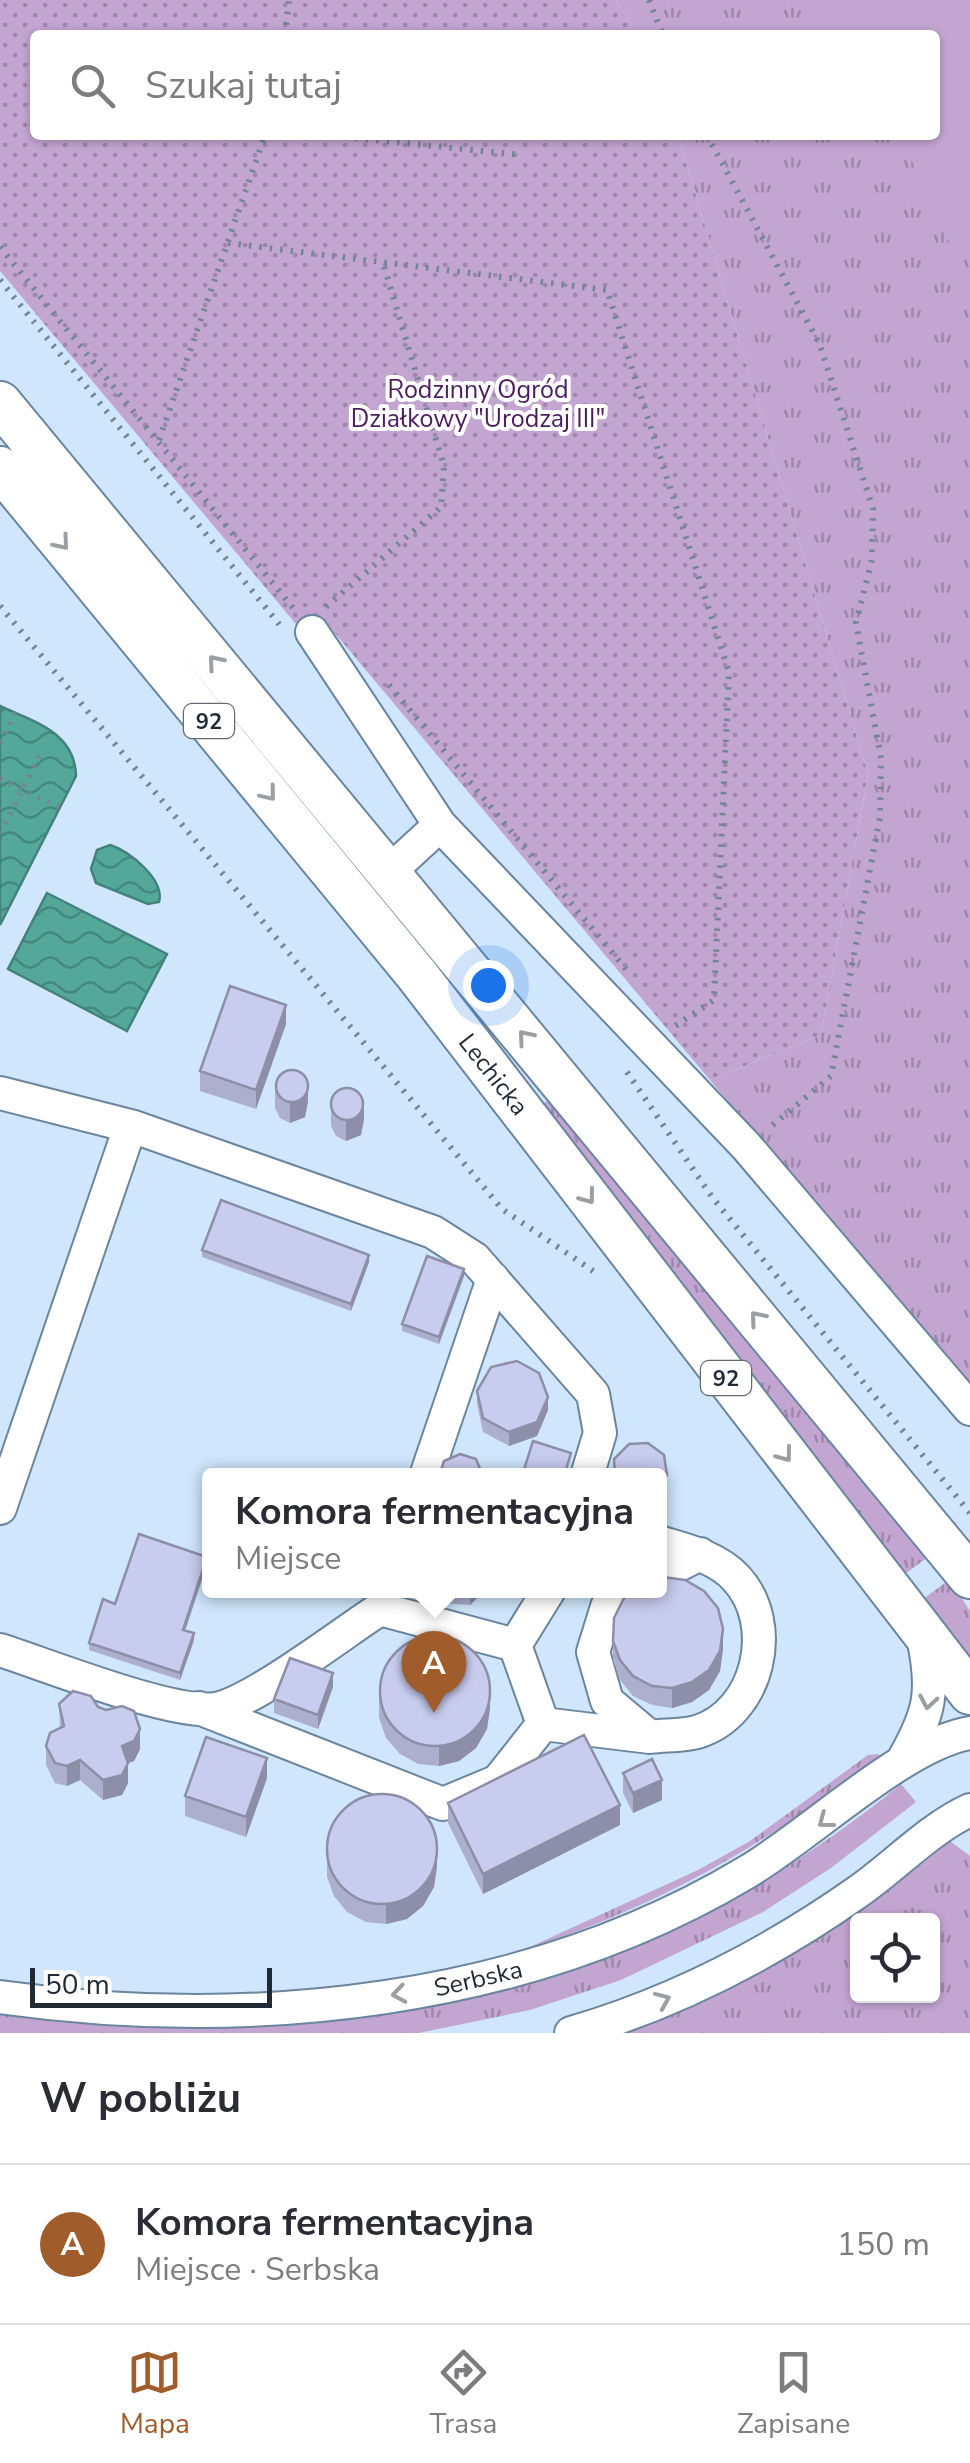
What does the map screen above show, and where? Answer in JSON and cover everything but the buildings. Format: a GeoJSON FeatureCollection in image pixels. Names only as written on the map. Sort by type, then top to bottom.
{"type":"FeatureCollection","features":[{"type":"Feature","properties":{"kind":"main road","name":"Lechicka"},"geometry":{"type":"LineString","coordinates":[[0,404],[964,1573]]}},
{"type":"Feature","properties":{"kind":"main road","name":"Lechicka"},"geometry":{"type":"LineString","coordinates":[[0,468],[416,975],[923,1637],[970,1693]]}},
{"type":"Feature","properties":{"kind":"street"},"geometry":{"type":"LineString","coordinates":[[325,628],[440,825],[746,1146],[970,1409]]}},
{"type":"Feature","properties":{"kind":"street"},"geometry":{"type":"LineString","coordinates":[[389,872],[440,825]]}},
{"type":"Feature","properties":{"kind":"street"},"geometry":{"type":"LineString","coordinates":[[0,1093],[130,1127],[433,1232],[476,1259],[594,1394],[600,1433],[589,1468]]}},
{"type":"Feature","properties":{"kind":"street"},"geometry":{"type":"LineString","coordinates":[[0,1508],[130,1127]]}},
{"type":"Feature","properties":{"kind":"street"},"geometry":{"type":"LineString","coordinates":[[429,1468],[493,1280]]}},
{"type":"Feature","properties":{"kind":"street"},"geometry":{"type":"LineString","coordinates":[[542,1724],[650,1737],[699,1732],[739,1704],[760,1659],[758,1616],[736,1577],[700,1554],[667,1544]]}},
{"type":"Feature","properties":{"kind":"street"},"geometry":{"type":"LineString","coordinates":[[667,1571],[700,1554]]}},
{"type":"Feature","properties":{"kind":"street"},"geometry":{"type":"LineString","coordinates":[[515,1645],[544,1598]]}},
{"type":"Feature","properties":{"kind":"street"},"geometry":{"type":"LineString","coordinates":[[621,1598],[608,1608],[593,1652],[607,1700],[650,1737]]}},
{"type":"Feature","properties":{"kind":"street"},"geometry":{"type":"LineString","coordinates":[[0,1650],[180,1707],[217,1709],[244,1697],[383,1600],[515,1645]]}},
{"type":"Feature","properties":{"kind":"street","name":"Serbska"},"geometry":{"type":"LineString","coordinates":[[902,1762],[929,1706],[932,1676],[923,1637]]}},
{"type":"Feature","properties":{"kind":"street"},"geometry":{"type":"LineString","coordinates":[[515,1645],[542,1724]]}},
{"type":"Feature","properties":{"kind":"street"},"geometry":{"type":"LineString","coordinates":[[199,1708],[443,1804],[498,1781],[542,1724]]}},
{"type":"Feature","properties":{"kind":"street","name":"Serbska"},"geometry":{"type":"LineString","coordinates":[[0,1997],[130,2008],[229,2008],[386,1996],[473,1982],[572,1956],[671,1913],[813,1830],[902,1762],[949,1736],[970,1732]]}},
{"type":"Feature","properties":{"kind":"street"},"geometry":{"type":"LineString","coordinates":[[571,2033],[654,2005],[773,1947],[858,1892],[959,1816],[970,1790]]}},
{"type":"Feature","properties":{"kind":"path"},"geometry":{"type":"LineString","coordinates":[[286,30],[289,0]]}},
{"type":"Feature","properties":{"kind":"path"},"geometry":{"type":"LineString","coordinates":[[649,0],[661,30]]}},
{"type":"Feature","properties":{"kind":"path"},"geometry":{"type":"LineString","coordinates":[[159,442],[263,140]]}},
{"type":"Feature","properties":{"kind":"path"},"geometry":{"type":"LineString","coordinates":[[374,140],[522,155]]}},
{"type":"Feature","properties":{"kind":"path"},"geometry":{"type":"LineString","coordinates":[[711,140],[820,345],[873,509],[872,559],[856,623],[881,758],[880,817],[831,1076],[746,1146]]}},
{"type":"Feature","properties":{"kind":"path"},"geometry":{"type":"LineString","coordinates":[[228,244],[608,290],[730,672],[714,1000],[674,1026],[662,1011]]}},
{"type":"Feature","properties":{"kind":"path"},"geometry":{"type":"LineString","coordinates":[[0,247],[159,442],[325,628]]}},
{"type":"Feature","properties":{"kind":"path"},"geometry":{"type":"LineString","coordinates":[[325,628],[324,608],[441,506],[445,486],[444,466],[384,263]]}},
{"type":"Feature","properties":{"kind":"path"},"geometry":{"type":"LineString","coordinates":[[0,606],[502,1208],[600,1276]]}},
{"type":"Feature","properties":{"kind":"path"},"geometry":{"type":"LineString","coordinates":[[387,683],[637,981]]}},
{"type":"Feature","properties":{"kind":"path"},"geometry":{"type":"LineString","coordinates":[[0,743],[18,707]]}},
{"type":"Feature","properties":{"kind":"path"},"geometry":{"type":"LineString","coordinates":[[0,832],[41,753]]}},
{"type":"Feature","properties":{"kind":"path"},"geometry":{"type":"LineString","coordinates":[[0,780],[61,808]]}},
{"type":"Feature","properties":{"kind":"green space","name":"Rodzinny Ogród Działkowy \"Urodzaj III\""},"geometry":{"type":"Polygon","coordinates":[[[0,0],[616,0],[634,30],[30,30],[30,140],[679,140],[868,774],[821,1035],[710,1080],[328,625],[306,636],[0,271],[0,0]]]}},
{"type":"Feature","properties":{"kind":"green space"},"geometry":{"type":"Polygon","coordinates":[[[616,0],[970,0],[970,1390],[710,1080],[821,1035],[868,774],[679,140],[940,140],[940,30],[634,30],[616,0]]]}},
{"type":"Feature","properties":{"kind":"green space"},"geometry":{"type":"Polygon","coordinates":[[[838,0],[970,0],[970,259],[956,258],[902,140],[940,140],[940,30],[852,30],[838,0]]]}},
{"type":"Feature","properties":{"kind":"green space"},"geometry":{"type":"Polygon","coordinates":[[[549,1100],[928,1557],[901,1577],[542,1104],[549,1100]]]}},
{"type":"Feature","properties":{"kind":"green space"},"geometry":{"type":"Polygon","coordinates":[[[950,1579],[970,1611],[970,1667],[918,1603],[950,1579]]]}},
{"type":"Feature","properties":{"kind":"green space"},"geometry":{"type":"Polygon","coordinates":[[[868,1755],[881,1756],[794,1819],[709,1871],[620,1914],[519,1952],[698,1870],[750,1841],[868,1755]]]}},
{"type":"Feature","properties":{"kind":"green space"},"geometry":{"type":"Polygon","coordinates":[[[901,1784],[916,1802],[831,1868],[763,1912],[621,1980],[530,2010],[419,2033],[0,2033],[0,2015],[247,2018],[364,2009],[477,1990],[587,1960],[694,1917],[798,1859],[901,1784]]]}},
{"type":"Feature","properties":{"kind":"green space"},"geometry":{"type":"Polygon","coordinates":[[[950,1841],[970,1856],[970,2033],[625,2033],[755,1976],[850,1917],[850,2003],[940,2003],[940,1913],[856,1913],[950,1841]]]}},
{"type":"Feature","properties":{"kind":"water"},"geometry":{"type":"Polygon","coordinates":[[[0,706],[39,724],[60,739],[74,761],[76,776],[0,925],[0,706]]]}},
{"type":"Feature","properties":{"kind":"water"},"geometry":{"type":"Polygon","coordinates":[[[110,845],[127,853],[151,876],[157,885],[159,902],[148,904],[96,883],[91,869],[97,850],[110,845]]]}},
{"type":"Feature","properties":{"kind":"water"},"geometry":{"type":"Polygon","coordinates":[[[47,893],[167,954],[127,1031],[8,969],[47,893]]]}},
{"type":"Feature","properties":{"kind":"place","name":"Komora fermentacyjna"},"geometry":{"type":"Point","coordinates":[434,1713]}}]}
